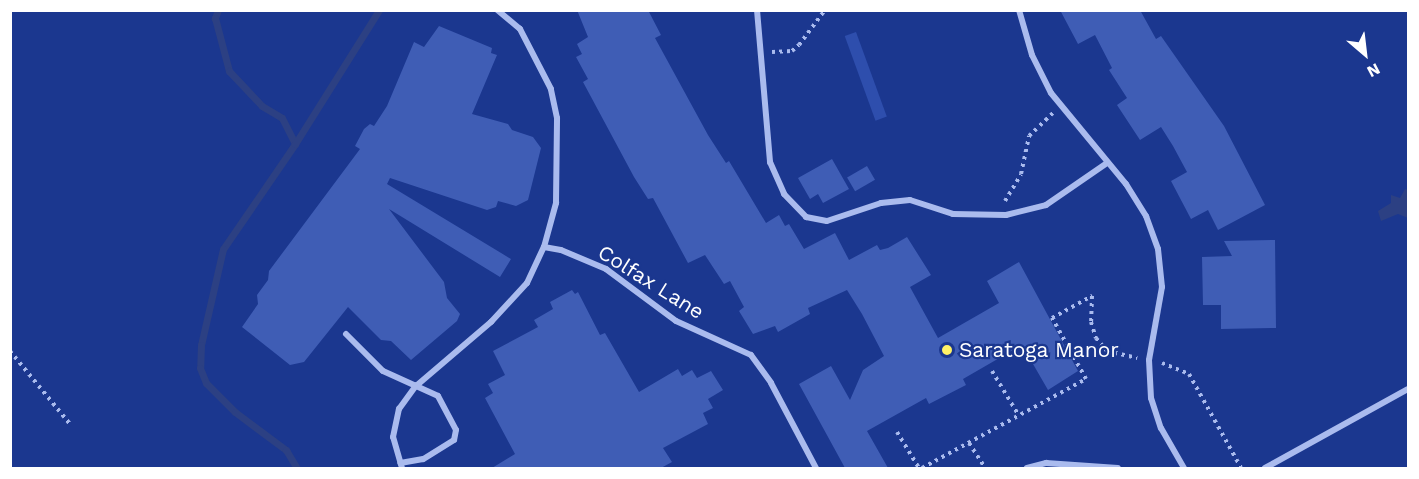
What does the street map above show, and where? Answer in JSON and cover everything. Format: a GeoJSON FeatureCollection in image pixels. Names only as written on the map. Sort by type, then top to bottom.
{"type":"FeatureCollection","features":[{"type":"Feature","properties":{"kind":"street"},"geometry":{"type":"LineString","coordinates":[[346,334],[383,371],[416,386],[438,396],[456,430],[454,440],[423,459],[401,466],[393,437],[399,409],[416,386],[491,322],[527,284],[544,247],[556,203],[557,118],[551,89],[520,29],[497,10]]}},
{"type":"Feature","properties":{"kind":"street"},"geometry":{"type":"LineString","coordinates":[[757,10],[770,162],[784,194],[806,217],[827,221],[881,203],[910,200],[953,214],[1006,215],[1046,205],[1107,163]]}},
{"type":"Feature","properties":{"kind":"street"},"geometry":{"type":"LineString","coordinates":[[1019,10],[1032,55],[1060,107],[1107,163],[1146,216],[1158,249],[1162,287],[1149,360],[1151,398],[1161,428],[1184,468]]}},
{"type":"Feature","properties":{"kind":"street","name":"Colfax Lane"},"geometry":{"type":"LineString","coordinates":[[544,247],[561,250],[606,269],[676,321],[751,355],[771,383],[816,468]]}},
{"type":"Feature","properties":{"kind":"street"},"geometry":{"type":"LineString","coordinates":[[1265,468],[1408,389]]}},
{"type":"Feature","properties":{"kind":"street"},"geometry":{"type":"LineString","coordinates":[[1027,468],[1046,463],[1118,468]]}},
{"type":"Feature","properties":{"kind":"path"},"geometry":{"type":"LineString","coordinates":[[759,54],[792,51],[825,10]]}},
{"type":"Feature","properties":{"kind":"path"},"geometry":{"type":"LineString","coordinates":[[1006,215],[1005,202],[1021,174],[1029,136],[1060,107]]}},
{"type":"Feature","properties":{"kind":"path"},"geometry":{"type":"LineString","coordinates":[[897,432],[920,468],[1086,379],[1052,318],[1092,296],[1091,322],[1096,338],[1107,351],[1137,358]]}},
{"type":"Feature","properties":{"kind":"path"},"geometry":{"type":"LineString","coordinates":[[10,351],[70,424]]}},
{"type":"Feature","properties":{"kind":"path"},"geometry":{"type":"LineString","coordinates":[[1161,363],[1189,375],[1241,468]]}},
{"type":"Feature","properties":{"kind":"path"},"geometry":{"type":"LineString","coordinates":[[992,371],[1018,416]]}},
{"type":"Feature","properties":{"kind":"path"},"geometry":{"type":"LineString","coordinates":[[969,443],[985,468]]}},
{"type":"Feature","properties":{"kind":"shaded area"},"geometry":{"type":"Polygon","coordinates":[[[856,32],[887,117],[876,121],[845,36],[856,32]]]}},
{"type":"Feature","properties":{"kind":"shaded area"},"geometry":{"type":"Polygon","coordinates":[[[1405,189],[1408,190],[1408,218],[1398,214],[1381,221],[1378,211],[1391,203],[1391,195],[1400,198],[1405,189]]]}},
{"type":"Feature","properties":{"kind":"building"},"geometry":{"type":"Polygon","coordinates":[[[577,10],[648,10],[661,35],[655,38],[708,135],[726,163],[729,161],[766,223],[779,215],[785,226],[789,224],[804,249],[835,233],[849,260],[877,245],[880,250],[888,248],[907,237],[931,275],[910,287],[938,338],[999,303],[987,281],[1019,262],[1078,371],[1048,390],[1022,345],[963,379],[966,385],[929,404],[926,398],[867,431],[888,468],[845,468],[799,384],[831,366],[850,400],[863,370],[884,356],[862,314],[847,290],[808,308],[810,314],[778,332],[775,326],[753,334],[739,311],[744,307],[730,281],[724,284],[705,255],[688,263],[653,198],[648,199],[634,177],[583,82],[588,79],[576,57],[582,54],[577,44],[588,37],[577,10]]]}},
{"type":"Feature","properties":{"kind":"building"},"geometry":{"type":"Polygon","coordinates":[[[1060,10],[1140,10],[1156,39],[1161,36],[1224,126],[1265,205],[1218,230],[1208,210],[1191,219],[1171,181],[1187,172],[1173,146],[1161,127],[1140,140],[1117,105],[1127,98],[1109,70],[1112,68],[1095,35],[1078,44],[1060,10]]]}},
{"type":"Feature","properties":{"kind":"building"},"geometry":{"type":"Polygon","coordinates":[[[439,26],[492,48],[491,53],[497,55],[472,114],[508,124],[512,130],[533,137],[541,148],[528,200],[516,206],[498,201],[496,207],[487,210],[390,178],[387,184],[511,259],[500,277],[389,209],[444,282],[447,298],[460,314],[457,321],[411,360],[391,341],[381,340],[348,307],[304,362],[290,365],[242,327],[258,304],[257,295],[268,280],[269,271],[360,149],[355,146],[364,129],[370,124],[374,126],[387,106],[414,42],[424,47],[439,26]]]}},
{"type":"Feature","properties":{"kind":"building"},"geometry":{"type":"Polygon","coordinates":[[[832,159],[849,189],[823,203],[818,194],[810,199],[798,178],[832,159]]]}},
{"type":"Feature","properties":{"kind":"building"},"geometry":{"type":"Polygon","coordinates":[[[867,166],[875,180],[855,191],[847,178],[867,166]]]}},
{"type":"Feature","properties":{"kind":"building"},"geometry":{"type":"Polygon","coordinates":[[[1275,240],[1276,328],[1221,329],[1221,305],[1203,305],[1202,257],[1232,256],[1224,241],[1275,240]]]}},
{"type":"Feature","properties":{"kind":"building"},"geometry":{"type":"Polygon","coordinates":[[[572,290],[575,294],[578,292],[600,335],[605,333],[639,392],[678,369],[682,376],[692,370],[697,378],[711,371],[723,390],[708,399],[713,408],[703,413],[708,424],[663,448],[672,462],[661,468],[492,468],[515,454],[485,398],[493,393],[488,384],[505,375],[493,351],[538,327],[534,320],[553,309],[550,302],[572,290]]]}},
{"type":"Feature","properties":{"kind":"waterway"},"geometry":{"type":"LineString","coordinates":[[218,10],[215,18],[229,71],[262,106],[282,118],[295,144],[223,249],[201,345],[200,368],[206,383],[235,412],[286,450],[297,468]]}},
{"type":"Feature","properties":{"kind":"waterway"},"geometry":{"type":"LineString","coordinates":[[295,144],[379,10]]}},
{"type":"Feature","properties":{"kind":"place","name":"Saratoga Manor"},"geometry":{"type":"Point","coordinates":[947,350]}}]}
